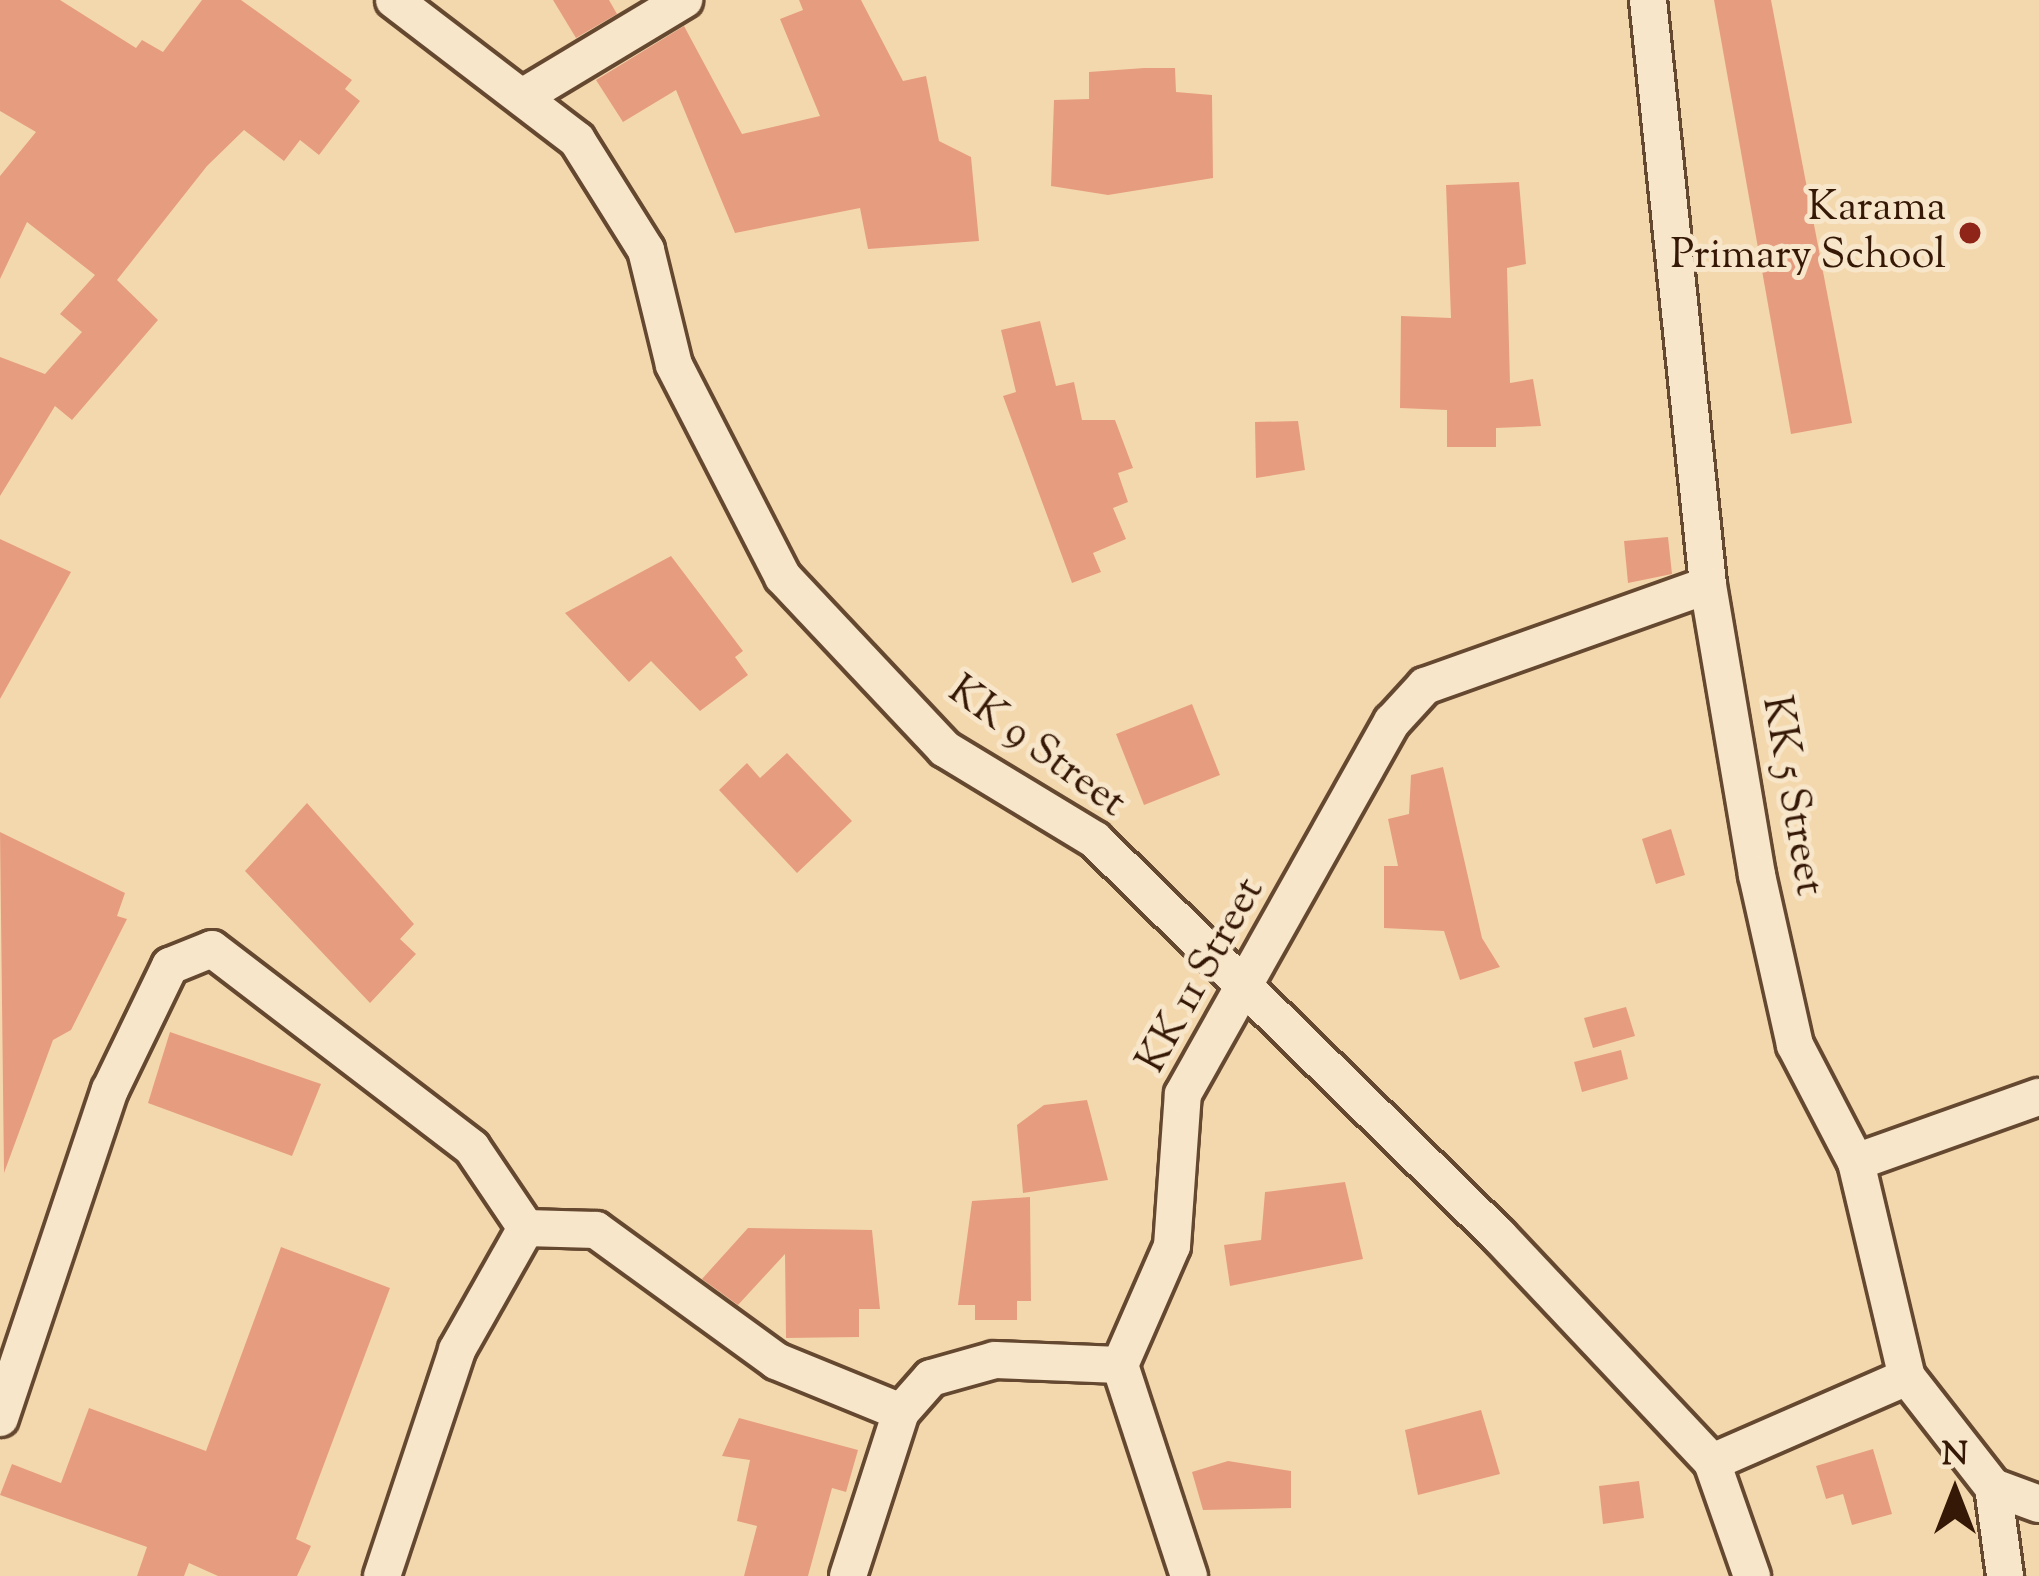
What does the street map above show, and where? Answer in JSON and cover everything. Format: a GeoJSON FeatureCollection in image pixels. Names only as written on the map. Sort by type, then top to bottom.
{"type":"FeatureCollection","features":[{"type":"Feature","properties":{"kind":"street","name":"KK 9 Street"},"geometry":{"type":"LineString","coordinates":[[394,0],[577,140],[646,250],[674,365],[783,577],[945,749],[1095,840],[1244,998],[1499,1236],[1712,1462],[1752,1576]]}},
{"type":"Feature","properties":{"kind":"street"},"geometry":{"type":"LineString","coordinates":[[524,96],[684,0]]}},
{"type":"Feature","properties":{"kind":"street","name":"KK 5 Street"},"geometry":{"type":"LineString","coordinates":[[1648,0],[1708,585],[1795,1045],[1856,1162],[1907,1377]]}},
{"type":"Feature","properties":{"kind":"street","name":"KK 11 Street"},"geometry":{"type":"LineString","coordinates":[[1120,1365],[1172,1246],[1183,1094],[1244,998],[1392,722],[1425,686],[1708,585]]}},
{"type":"Feature","properties":{"kind":"street"},"geometry":{"type":"LineString","coordinates":[[0,1418],[110,1090],[170,966],[195,951],[230,954],[472,1148],[526,1228]]}},
{"type":"Feature","properties":{"kind":"street"},"geometry":{"type":"LineString","coordinates":[[1856,1162],[2039,1097]]}},
{"type":"Feature","properties":{"kind":"street"},"geometry":{"type":"LineString","coordinates":[[526,1228],[596,1230],[776,1360],[901,1412]]}},
{"type":"Feature","properties":{"kind":"street"},"geometry":{"type":"LineString","coordinates":[[382,1576],[457,1350],[526,1228]]}},
{"type":"Feature","properties":{"kind":"street"},"geometry":{"type":"LineString","coordinates":[[848,1576],[901,1412],[960,1366],[1120,1365],[1189,1576]]}},
{"type":"Feature","properties":{"kind":"street"},"geometry":{"type":"LineString","coordinates":[[1712,1462],[1907,1377],[1994,1486],[2039,1504]]}},
{"type":"Feature","properties":{"kind":"street"},"geometry":{"type":"LineString","coordinates":[[1994,1486],[2005,1576]]}},
{"type":"Feature","properties":{"kind":"building"},"geometry":{"type":"Polygon","coordinates":[[[0,0],[60,0],[136,48],[142,40],[163,52],[202,0],[241,0],[352,80],[345,89],[360,101],[319,155],[300,140],[284,161],[244,130],[207,166],[117,280],[158,320],[72,420],[55,406],[0,496],[0,357],[45,374],[82,332],[60,314],[95,275],[27,222],[0,279],[0,176],[36,132],[0,111],[0,0]]]}},
{"type":"Feature","properties":{"kind":"building"},"geometry":{"type":"Polygon","coordinates":[[[553,0],[609,0],[617,14],[576,38],[553,0]]]}},
{"type":"Feature","properties":{"kind":"building"},"geometry":{"type":"Polygon","coordinates":[[[799,0],[861,0],[903,81],[926,76],[939,141],[971,157],[979,241],[868,249],[860,208],[735,233],[676,90],[623,122],[596,80],[684,26],[742,134],[820,116],[780,19],[803,10],[799,0]]]}},
{"type":"Feature","properties":{"kind":"building"},"geometry":{"type":"Polygon","coordinates":[[[1714,0],[1771,0],[1852,423],[1791,434],[1714,0]]]}},
{"type":"Feature","properties":{"kind":"building"},"geometry":{"type":"Polygon","coordinates":[[[1175,68],[1176,92],[1212,95],[1213,178],[1108,195],[1051,186],[1054,100],[1089,99],[1089,72],[1175,68]]]}},
{"type":"Feature","properties":{"kind":"building"},"geometry":{"type":"Polygon","coordinates":[[[1519,182],[1526,264],[1507,268],[1510,383],[1533,379],[1541,426],[1496,428],[1496,447],[1447,447],[1447,410],[1400,408],[1401,316],[1451,318],[1446,185],[1519,182]]]}},
{"type":"Feature","properties":{"kind":"building"},"geometry":{"type":"Polygon","coordinates":[[[1040,321],[1056,386],[1074,382],[1082,420],[1115,420],[1133,468],[1118,473],[1128,502],[1113,508],[1126,539],[1093,553],[1101,572],[1072,583],[1003,396],[1016,392],[1001,330],[1040,321]]]}},
{"type":"Feature","properties":{"kind":"building"},"geometry":{"type":"Polygon","coordinates":[[[1298,421],[1305,470],[1256,478],[1255,422],[1298,421]]]}},
{"type":"Feature","properties":{"kind":"building"},"geometry":{"type":"Polygon","coordinates":[[[1668,537],[1672,574],[1628,583],[1624,541],[1668,537]]]}},
{"type":"Feature","properties":{"kind":"building"},"geometry":{"type":"Polygon","coordinates":[[[0,539],[71,572],[0,699],[0,539]]]}},
{"type":"Feature","properties":{"kind":"building"},"geometry":{"type":"Polygon","coordinates":[[[671,556],[743,651],[735,657],[748,675],[700,711],[651,661],[629,682],[565,613],[671,556]]]}},
{"type":"Feature","properties":{"kind":"building"},"geometry":{"type":"Polygon","coordinates":[[[1192,704],[1220,775],[1144,805],[1116,734],[1192,704]]]}},
{"type":"Feature","properties":{"kind":"building"},"geometry":{"type":"Polygon","coordinates":[[[787,753],[852,821],[797,873],[719,790],[747,763],[760,778],[787,753]]]}},
{"type":"Feature","properties":{"kind":"building"},"geometry":{"type":"Polygon","coordinates":[[[1443,767],[1482,938],[1500,967],[1460,980],[1444,931],[1384,928],[1384,866],[1398,866],[1388,819],[1409,814],[1411,775],[1443,767]]]}},
{"type":"Feature","properties":{"kind":"building"},"geometry":{"type":"Polygon","coordinates":[[[307,803],[414,924],[400,939],[416,954],[370,1003],[245,871],[307,803]]]}},
{"type":"Feature","properties":{"kind":"building"},"geometry":{"type":"Polygon","coordinates":[[[1671,829],[1685,875],[1656,884],[1642,839],[1671,829]]]}},
{"type":"Feature","properties":{"kind":"building"},"geometry":{"type":"Polygon","coordinates":[[[0,832],[125,893],[117,916],[127,919],[71,1030],[53,1040],[4,1173],[0,832]]]}},
{"type":"Feature","properties":{"kind":"building"},"geometry":{"type":"Polygon","coordinates":[[[1626,1007],[1635,1036],[1593,1048],[1584,1018],[1626,1007]]]}},
{"type":"Feature","properties":{"kind":"building"},"geometry":{"type":"Polygon","coordinates":[[[170,1032],[321,1084],[292,1156],[148,1103],[170,1032]]]}},
{"type":"Feature","properties":{"kind":"building"},"geometry":{"type":"Polygon","coordinates":[[[1621,1050],[1628,1079],[1582,1092],[1574,1062],[1621,1050]]]}},
{"type":"Feature","properties":{"kind":"building"},"geometry":{"type":"Polygon","coordinates":[[[1087,1100],[1108,1180],[1023,1193],[1017,1125],[1044,1105],[1087,1100]]]}},
{"type":"Feature","properties":{"kind":"building"},"geometry":{"type":"Polygon","coordinates":[[[1345,1182],[1363,1259],[1230,1286],[1224,1245],[1261,1240],[1265,1192],[1345,1182]]]}},
{"type":"Feature","properties":{"kind":"building"},"geometry":{"type":"Polygon","coordinates":[[[1030,1197],[1031,1301],[1017,1301],[1017,1320],[975,1320],[975,1305],[958,1305],[972,1201],[1030,1197]]]}},
{"type":"Feature","properties":{"kind":"building"},"geometry":{"type":"Polygon","coordinates":[[[748,1228],[872,1230],[880,1309],[859,1309],[859,1337],[786,1338],[785,1254],[738,1305],[702,1279],[748,1228]]]}},
{"type":"Feature","properties":{"kind":"building"},"geometry":{"type":"Polygon","coordinates":[[[281,1247],[390,1288],[296,1539],[311,1546],[297,1576],[218,1576],[189,1563],[184,1576],[137,1576],[147,1547],[0,1495],[12,1464],[61,1483],[89,1408],[206,1451],[281,1247]]]}},
{"type":"Feature","properties":{"kind":"building"},"geometry":{"type":"Polygon","coordinates":[[[1481,1410],[1500,1474],[1418,1495],[1405,1430],[1481,1410]]]}},
{"type":"Feature","properties":{"kind":"building"},"geometry":{"type":"Polygon","coordinates":[[[739,1418],[858,1450],[846,1492],[832,1488],[808,1576],[744,1576],[757,1526],[737,1521],[750,1460],[722,1456],[739,1418]]]}},
{"type":"Feature","properties":{"kind":"building"},"geometry":{"type":"Polygon","coordinates":[[[1873,1449],[1892,1514],[1852,1525],[1843,1494],[1826,1499],[1816,1466],[1873,1449]]]}},
{"type":"Feature","properties":{"kind":"building"},"geometry":{"type":"Polygon","coordinates":[[[1228,1461],[1291,1471],[1291,1508],[1203,1510],[1192,1472],[1228,1461]]]}},
{"type":"Feature","properties":{"kind":"building"},"geometry":{"type":"Polygon","coordinates":[[[1639,1481],[1644,1518],[1603,1524],[1599,1486],[1639,1481]]]}},
{"type":"Feature","properties":{"kind":"place","name":"Karama Primary School"},"geometry":{"type":"Point","coordinates":[1970,233]}}]}
